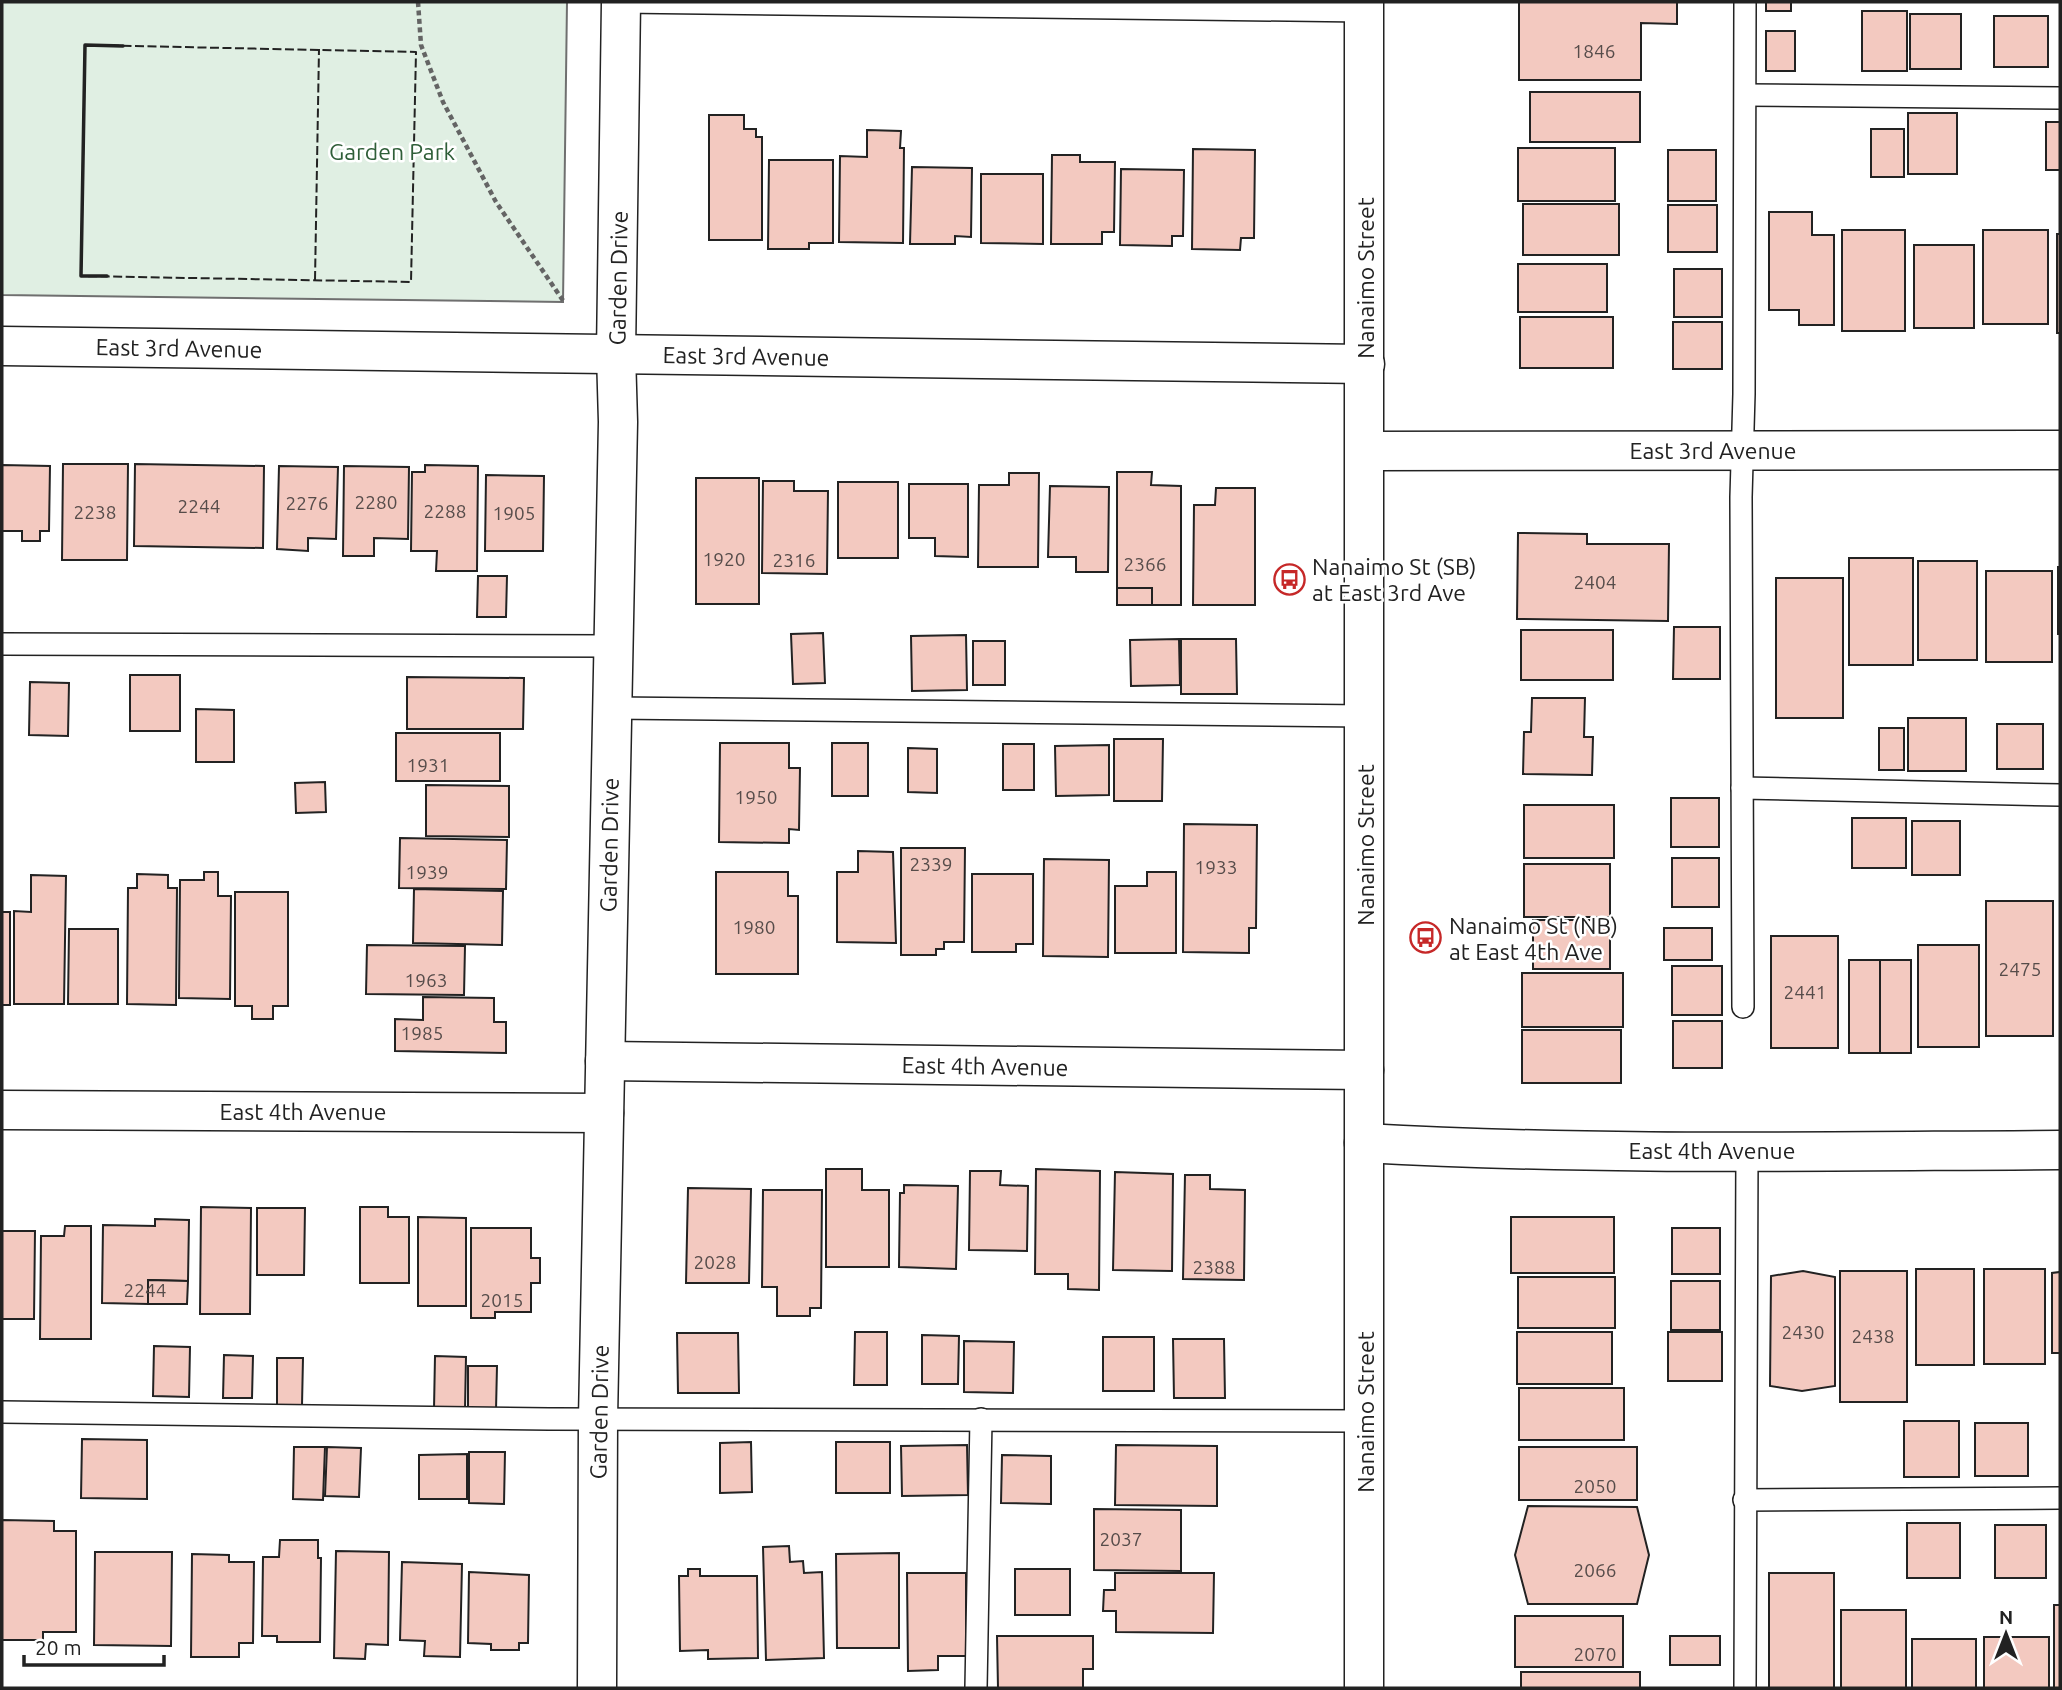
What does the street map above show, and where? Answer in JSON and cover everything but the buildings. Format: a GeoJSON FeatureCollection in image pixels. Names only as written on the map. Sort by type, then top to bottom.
{"type":"FeatureCollection","features":[{"type":"Feature","properties":{"kind":"street","name":"Garden Drive"},"geometry":{"type":"LineString","coordinates":[[597,1688],[598,1419],[618,422],[616,354],[621,2]]}},
{"type":"Feature","properties":{"kind":"street","name":"Nanaimo Street"},"geometry":{"type":"LineString","coordinates":[[1364,6],[1364,1688]]}},
{"type":"Feature","properties":{"kind":"street","name":"East 3rd Avenue"},"geometry":{"type":"LineString","coordinates":[[2,346],[1365,364]]}},
{"type":"Feature","properties":{"kind":"street","name":"East 3rd Avenue"},"geometry":{"type":"LineString","coordinates":[[1365,451],[2060,450]]}},
{"type":"Feature","properties":{"kind":"street","name":"East 4th Avenue"},"geometry":{"type":"LineString","coordinates":[[605,1061],[1364,1070]]}},
{"type":"Feature","properties":{"kind":"street","name":"East 4th Avenue"},"geometry":{"type":"LineString","coordinates":[[2,1110],[604,1113]]}},
{"type":"Feature","properties":{"kind":"street","name":"East 4th Avenue"},"geometry":{"type":"LineString","coordinates":[[1364,1143],[1446,1147],[1747,1151],[2060,1150]]}},
{"type":"Feature","properties":{"kind":"lane"},"geometry":{"type":"LineString","coordinates":[[621,2],[1364,6]]}},
{"type":"Feature","properties":{"kind":"lane"},"geometry":{"type":"LineString","coordinates":[[1743,1007],[1742,450],[1745,2]]}},
{"type":"Feature","properties":{"kind":"lane"},"geometry":{"type":"LineString","coordinates":[[1746,95],[2060,99]]}},
{"type":"Feature","properties":{"kind":"lane"},"geometry":{"type":"LineString","coordinates":[[2,644],[614,646]]}},
{"type":"Feature","properties":{"kind":"lane"},"geometry":{"type":"LineString","coordinates":[[612,708],[1366,716]]}},
{"type":"Feature","properties":{"kind":"lane"},"geometry":{"type":"LineString","coordinates":[[1742,788],[2060,795]]}},
{"type":"Feature","properties":{"kind":"lane"},"geometry":{"type":"LineString","coordinates":[[1745,1688],[1747,1151]]}},
{"type":"Feature","properties":{"kind":"lane"},"geometry":{"type":"LineString","coordinates":[[2,1412],[598,1419],[1365,1421]]}},
{"type":"Feature","properties":{"kind":"lane"},"geometry":{"type":"LineString","coordinates":[[976,1688],[981,1419]]}},
{"type":"Feature","properties":{"kind":"lane"},"geometry":{"type":"LineString","coordinates":[[1744,1500],[2060,1498]]}},
{"type":"Feature","properties":{"kind":"path"},"geometry":{"type":"LineString","coordinates":[[418,2],[421,45],[443,102],[496,202],[564,302]]}},
{"type":"Feature","properties":{"kind":"green space","name":"Garden Park"},"geometry":{"type":"Polygon","coordinates":[[[2,2],[567,2],[563,302],[2,295],[2,2]]]}},
{"type":"Feature","properties":{"kind":"fence"},"geometry":{"type":"LineString","coordinates":[[85,45],[416,52],[411,282],[81,276],[85,45]]}},
{"type":"Feature","properties":{"kind":"fence"},"geometry":{"type":"LineString","coordinates":[[315,280],[319,49]]}},
{"type":"Feature","properties":{"kind":"wall"},"geometry":{"type":"LineString","coordinates":[[107,276],[81,276],[85,45],[123,46]]}},
{"type":"Feature","properties":{"kind":"place","name":"Nanaimo St (SB) at East 3rd Ave"},"geometry":{"type":"Point","coordinates":[1289,579]}},
{"type":"Feature","properties":{"kind":"place","name":"Nanaimo St (NB) at East 4th Ave"},"geometry":{"type":"Point","coordinates":[1426,938]}}]}
